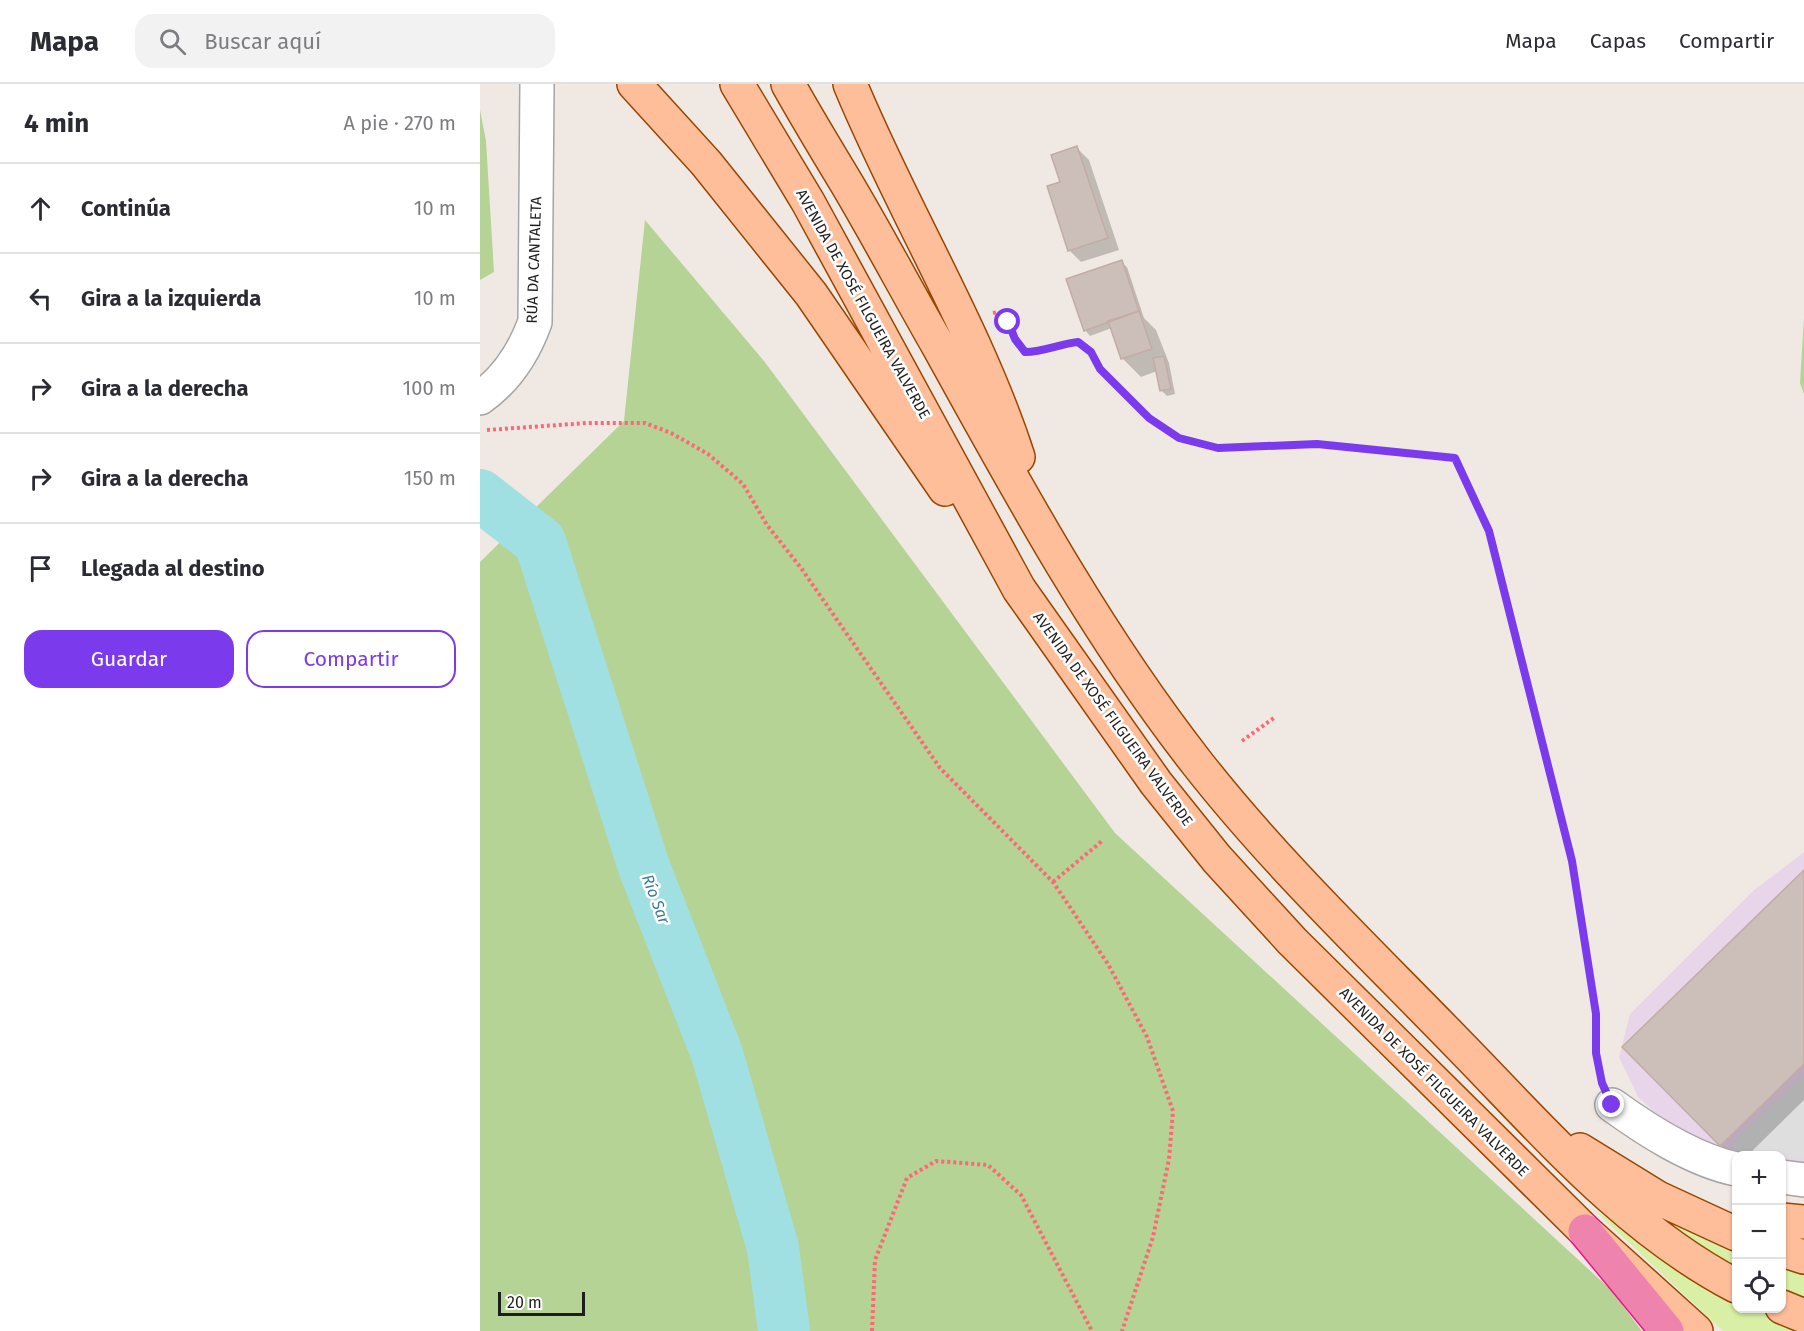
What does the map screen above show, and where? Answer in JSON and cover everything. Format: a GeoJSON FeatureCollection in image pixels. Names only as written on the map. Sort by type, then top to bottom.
{"type":"FeatureCollection","features":[{"type":"Feature","properties":{"kind":"highway"},"geometry":{"type":"LineString","coordinates":[[1585,1231],[1667,1331]]}},
{"type":"Feature","properties":{"kind":"main road"},"geometry":{"type":"LineString","coordinates":[[634,84],[706,163],[811,294],[912,444],[1019,589]]}},
{"type":"Feature","properties":{"kind":"main road","name":"AVENIDA DE XOSÉ FILGUEIRA VALVERDE"},"geometry":{"type":"LineString","coordinates":[[737,84],[808,202],[1019,589],[1156,783],[1217,859],[1292,941],[1585,1231],[1696,1331]]}},
{"type":"Feature","properties":{"kind":"main road"},"geometry":{"type":"LineString","coordinates":[[788,84],[848,186],[1044,536],[1131,674],[1204,772],[1261,840],[1570,1162],[1634,1217],[1711,1273],[1732,1284]]}},
{"type":"Feature","properties":{"kind":"main road"},"geometry":{"type":"LineString","coordinates":[[850,84],[879,153],[965,326],[992,388],[1009,430],[1044,536]]}},
{"type":"Feature","properties":{"kind":"main road"},"geometry":{"type":"LineString","coordinates":[[1511,1098],[1553,1131],[1658,1198],[1732,1232]]}},
{"type":"Feature","properties":{"kind":"main road"},"geometry":{"type":"LineString","coordinates":[[1608,1167],[1732,1210]]}},
{"type":"Feature","properties":{"kind":"main road"},"geometry":{"type":"LineString","coordinates":[[1786,1220],[1804,1222]]}},
{"type":"Feature","properties":{"kind":"main road"},"geometry":{"type":"LineString","coordinates":[[1786,1251],[1804,1257]]}},
{"type":"Feature","properties":{"kind":"main road"},"geometry":{"type":"LineString","coordinates":[[1786,1309],[1804,1316]]}},
{"type":"Feature","properties":{"kind":"street","name":"RÚA DA CANTALETA"},"geometry":{"type":"LineString","coordinates":[[480,398],[515,364],[527,345],[535,322],[539,90]]}},
{"type":"Feature","properties":{"kind":"street"},"geometry":{"type":"LineString","coordinates":[[1612,1105],[1638,1124],[1689,1151],[1732,1167]]}},
{"type":"Feature","properties":{"kind":"street"},"geometry":{"type":"LineString","coordinates":[[1786,1178],[1804,1180]]}},
{"type":"Feature","properties":{"kind":"path"},"geometry":{"type":"LineString","coordinates":[[990,314],[998,312],[1008,322],[1015,339],[1025,352],[1042,352],[1060,344],[1078,342],[1091,352],[1100,369],[1149,418],[1179,438],[1218,448],[1317,444],[1455,458],[1489,531],[1572,861],[1596,1014],[1596,1053],[1602,1083],[1612,1105]]}},
{"type":"Feature","properties":{"kind":"path"},"geometry":{"type":"LineString","coordinates":[[480,429],[645,423],[671,433],[708,454],[743,484],[767,525],[801,568],[940,768],[1053,882],[1108,964],[1148,1037],[1173,1111],[1169,1160],[1153,1237],[1122,1331]]}},
{"type":"Feature","properties":{"kind":"path"},"geometry":{"type":"LineString","coordinates":[[1242,741],[1274,718]]}},
{"type":"Feature","properties":{"kind":"path"},"geometry":{"type":"LineString","coordinates":[[1053,882],[1102,841]]}},
{"type":"Feature","properties":{"kind":"path"},"geometry":{"type":"LineString","coordinates":[[872,1331],[875,1260],[908,1178],[936,1161],[988,1165],[1021,1195],[1092,1331]]}},
{"type":"Feature","properties":{"kind":"shaded area"},"geometry":{"type":"Polygon","coordinates":[[[1804,852],[1804,1164],[1786,1162],[1786,1151],[1732,1151],[1732,1154],[1666,1122],[1638,1097],[1619,1057],[1630,1014],[1753,891],[1804,852]]]}},
{"type":"Feature","properties":{"kind":"shaded area"},"geometry":{"type":"Polygon","coordinates":[[[1804,1074],[1804,1159],[1786,1157],[1786,1151],[1735,1151],[1734,1141],[1804,1074]]]}},
{"type":"Feature","properties":{"kind":"green space"},"geometry":{"type":"Polygon","coordinates":[[[480,110],[486,141],[494,272],[480,280],[480,110]]]}},
{"type":"Feature","properties":{"kind":"green space"},"geometry":{"type":"Polygon","coordinates":[[[645,220],[764,361],[1115,833],[1610,1289],[1642,1331],[480,1331],[480,562],[624,421],[645,220]]]}},
{"type":"Feature","properties":{"kind":"green space"},"geometry":{"type":"Polygon","coordinates":[[[1804,318],[1804,394],[1800,383],[1804,318]]]}},
{"type":"Feature","properties":{"kind":"green space"},"geometry":{"type":"Polygon","coordinates":[[[1601,1171],[1732,1245],[1732,1267],[1691,1243],[1601,1171]]]}},
{"type":"Feature","properties":{"kind":"green space"},"geometry":{"type":"Polygon","coordinates":[[[1592,1208],[1653,1250],[1732,1298],[1732,1313],[1764,1313],[1804,1331],[1723,1331],[1592,1208]]]}},
{"type":"Feature","properties":{"kind":"green space"},"geometry":{"type":"Polygon","coordinates":[[[1786,1266],[1804,1272],[1804,1301],[1786,1293],[1786,1266]]]}},
{"type":"Feature","properties":{"kind":"building"},"geometry":{"type":"Polygon","coordinates":[[[1077,146],[1108,238],[1068,251],[1047,186],[1060,182],[1051,155],[1077,146]]]}},
{"type":"Feature","properties":{"kind":"building"},"geometry":{"type":"Polygon","coordinates":[[[1122,260],[1139,311],[1084,331],[1066,279],[1122,260]]]}},
{"type":"Feature","properties":{"kind":"building"},"geometry":{"type":"Polygon","coordinates":[[[1139,311],[1152,349],[1121,359],[1108,321],[1139,311]]]}},
{"type":"Feature","properties":{"kind":"building"},"geometry":{"type":"Polygon","coordinates":[[[1164,356],[1171,389],[1160,391],[1153,358],[1164,356]]]}},
{"type":"Feature","properties":{"kind":"building"},"geometry":{"type":"Polygon","coordinates":[[[1804,870],[1804,1064],[1720,1146],[1622,1047],[1804,870]]]}},
{"type":"Feature","properties":{"kind":"waterway","name":"Río Sar"},"geometry":{"type":"LineString","coordinates":[[480,495],[540,542],[644,867],[717,1054],[773,1248],[784,1331]]}},
{"type":"Feature","properties":{"kind":"route"},"geometry":{"type":"LineString","coordinates":[[1008,322],[1015,339],[1025,352],[1042,352],[1060,344],[1078,342],[1091,352],[1100,369],[1149,418],[1179,438],[1218,448],[1317,444],[1455,458],[1489,531],[1572,861],[1596,1014],[1596,1053],[1602,1083],[1612,1105]]}}]}
